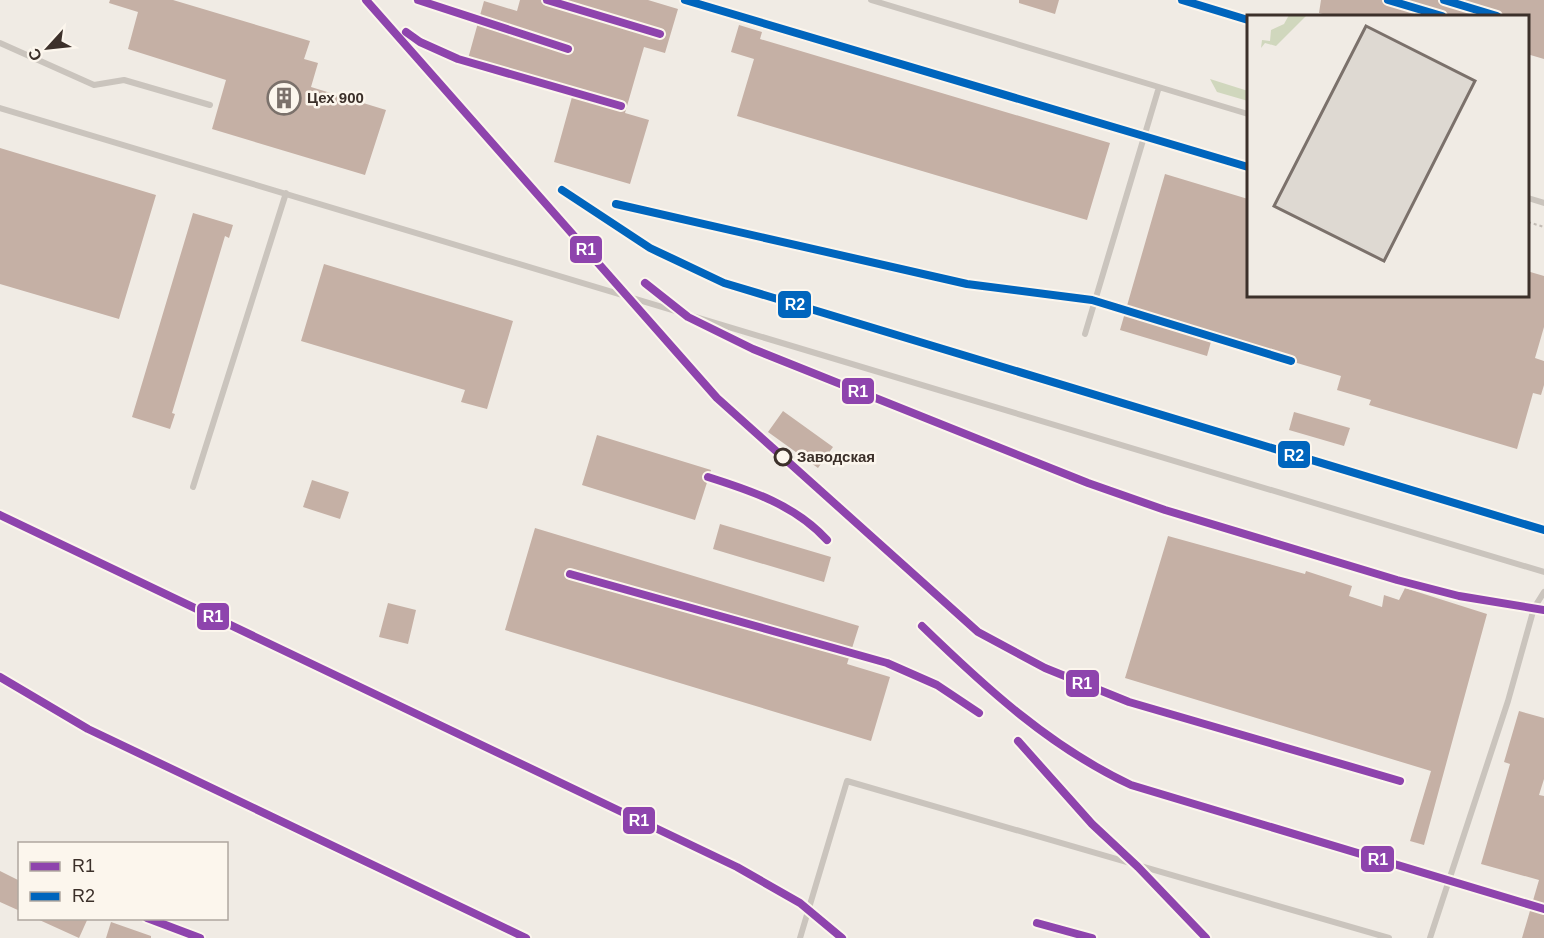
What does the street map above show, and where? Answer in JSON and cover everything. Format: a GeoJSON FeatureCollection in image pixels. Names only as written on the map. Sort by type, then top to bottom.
{"type":"FeatureCollection","features":[{"type":"Feature","properties":{"kind":"lane"},"geometry":{"type":"LineString","coordinates":[[871,0],[1247,114]]}},
{"type":"Feature","properties":{"kind":"lane"},"geometry":{"type":"LineString","coordinates":[[0,43],[94,85],[124,80],[210,105]]}},
{"type":"Feature","properties":{"kind":"lane"},"geometry":{"type":"LineString","coordinates":[[1085,334],[1158,87]]}},
{"type":"Feature","properties":{"kind":"lane"},"geometry":{"type":"LineString","coordinates":[[0,108],[1544,572]]}},
{"type":"Feature","properties":{"kind":"lane"},"geometry":{"type":"LineString","coordinates":[[193,487],[286,193]]}},
{"type":"Feature","properties":{"kind":"lane"},"geometry":{"type":"LineString","coordinates":[[1529,199],[1544,203]]}},
{"type":"Feature","properties":{"kind":"lane"},"geometry":{"type":"LineString","coordinates":[[1430,938],[1508,701],[1534,608],[1544,591]]}},
{"type":"Feature","properties":{"kind":"lane"},"geometry":{"type":"LineString","coordinates":[[800,938],[847,781],[1389,938]]}},
{"type":"Feature","properties":{"kind":"path"},"geometry":{"type":"LineString","coordinates":[[1529,223],[1544,227]]}},
{"type":"Feature","properties":{"kind":"green space"},"geometry":{"type":"Polygon","coordinates":[[[1210,79],[1247,91],[1247,101],[1217,92],[1210,79]]]}},
{"type":"Feature","properties":{"kind":"building","name":"Цех 900"},"geometry":{"type":"Polygon","coordinates":[[[110,0],[173,0],[310,41],[304,59],[318,63],[311,87],[386,110],[365,175],[212,129],[226,80],[128,49],[138,12],[109,3],[110,0]]]}},
{"type":"Feature","properties":{"kind":"building"},"geometry":{"type":"Polygon","coordinates":[[[520,0],[648,0],[678,9],[665,53],[644,47],[625,113],[649,120],[630,184],[554,162],[572,97],[466,66],[484,1],[517,11],[520,0]]]}},
{"type":"Feature","properties":{"kind":"building"},"geometry":{"type":"Polygon","coordinates":[[[1019,0],[1059,0],[1055,14],[1019,3],[1019,0]]]}},
{"type":"Feature","properties":{"kind":"building"},"geometry":{"type":"Polygon","coordinates":[[[1321,0],[1544,0],[1544,59],[1529,55],[1529,15],[1326,15],[1319,13],[1321,0]]]}},
{"type":"Feature","properties":{"kind":"building"},"geometry":{"type":"Polygon","coordinates":[[[739,25],[762,32],[760,39],[1110,143],[1087,220],[737,116],[754,59],[731,52],[739,25]]]}},
{"type":"Feature","properties":{"kind":"building"},"geometry":{"type":"Polygon","coordinates":[[[0,148],[156,195],[119,319],[0,284],[0,148]]]}},
{"type":"Feature","properties":{"kind":"building"},"geometry":{"type":"Polygon","coordinates":[[[1165,174],[1247,199],[1247,297],[1529,297],[1529,272],[1544,276],[1544,327],[1535,358],[1544,361],[1544,385],[1541,395],[1533,393],[1517,449],[1369,405],[1371,400],[1337,390],[1341,376],[1212,338],[1207,356],[1120,330],[1165,174]]]}},
{"type":"Feature","properties":{"kind":"building"},"geometry":{"type":"Polygon","coordinates":[[[193,213],[233,225],[229,238],[225,236],[172,413],[175,414],[170,429],[132,417],[193,213]]]}},
{"type":"Feature","properties":{"kind":"building"},"geometry":{"type":"Polygon","coordinates":[[[324,264],[513,321],[487,409],[461,402],[465,390],[301,341],[324,264]]]}},
{"type":"Feature","properties":{"kind":"building"},"geometry":{"type":"Polygon","coordinates":[[[783,411],[833,447],[818,468],[768,432],[783,411]]]}},
{"type":"Feature","properties":{"kind":"building"},"geometry":{"type":"Polygon","coordinates":[[[1294,412],[1350,428],[1344,446],[1289,430],[1294,412]]]}},
{"type":"Feature","properties":{"kind":"building"},"geometry":{"type":"Polygon","coordinates":[[[597,435],[711,470],[695,520],[582,485],[597,435]]]}},
{"type":"Feature","properties":{"kind":"building"},"geometry":{"type":"Polygon","coordinates":[[[312,480],[349,492],[340,519],[303,507],[312,480]]]}},
{"type":"Feature","properties":{"kind":"building"},"geometry":{"type":"Polygon","coordinates":[[[720,524],[831,557],[824,582],[713,549],[720,524]]]}},
{"type":"Feature","properties":{"kind":"building"},"geometry":{"type":"Polygon","coordinates":[[[535,528],[859,626],[847,664],[890,677],[871,741],[505,630],[535,528]]]}},
{"type":"Feature","properties":{"kind":"building"},"geometry":{"type":"Polygon","coordinates":[[[1168,536],[1305,574],[1306,571],[1352,586],[1349,596],[1382,607],[1384,595],[1399,600],[1405,588],[1487,614],[1424,845],[1410,841],[1431,771],[1125,678],[1168,536]]]}},
{"type":"Feature","properties":{"kind":"building"},"geometry":{"type":"Polygon","coordinates":[[[388,603],[416,610],[408,644],[379,637],[388,603]]]}},
{"type":"Feature","properties":{"kind":"building"},"geometry":{"type":"Polygon","coordinates":[[[1519,711],[1544,718],[1544,779],[1539,795],[1544,796],[1544,938],[1522,938],[1539,880],[1481,864],[1510,764],[1504,762],[1519,711]]]}},
{"type":"Feature","properties":{"kind":"building"},"geometry":{"type":"Polygon","coordinates":[[[0,871],[18,880],[18,910],[0,902],[0,871]]]}},
{"type":"Feature","properties":{"kind":"building"},"geometry":{"type":"Polygon","coordinates":[[[39,920],[87,920],[79,938],[39,920]]]}},
{"type":"Feature","properties":{"kind":"building"},"geometry":{"type":"Polygon","coordinates":[[[111,922],[151,936],[151,938],[106,938],[111,922]]]}},
{"type":"Feature","properties":{"kind":"transit line","name":"R1"},"geometry":{"type":"LineString","coordinates":[[366,0],[717,398],[978,632],[1045,668],[1129,702],[1400,781]]}},
{"type":"Feature","properties":{"kind":"transit line","name":"R1"},"geometry":{"type":"LineString","coordinates":[[418,0],[568,49]]}},
{"type":"Feature","properties":{"kind":"transit line","name":"R1"},"geometry":{"type":"LineString","coordinates":[[547,0],[660,34]]}},
{"type":"Feature","properties":{"kind":"transit line","name":"R2"},"geometry":{"type":"LineString","coordinates":[[685,0],[1247,167]]}},
{"type":"Feature","properties":{"kind":"transit line","name":"R2"},"geometry":{"type":"LineString","coordinates":[[1182,0],[1247,20]]}},
{"type":"Feature","properties":{"kind":"transit line","name":"R2"},"geometry":{"type":"LineString","coordinates":[[1388,0],[1439,15]]}},
{"type":"Feature","properties":{"kind":"transit line","name":"R2"},"geometry":{"type":"LineString","coordinates":[[1444,0],[1494,15]]}},
{"type":"Feature","properties":{"kind":"transit line","name":"R1"},"geometry":{"type":"LineString","coordinates":[[406,32],[420,42],[458,59],[621,106]]}},
{"type":"Feature","properties":{"kind":"transit line","name":"R2"},"geometry":{"type":"LineString","coordinates":[[562,190],[650,248],[724,283],[1544,530]]}},
{"type":"Feature","properties":{"kind":"transit line","name":"R2"},"geometry":{"type":"LineString","coordinates":[[616,204],[967,284],[1092,300],[1291,361]]}},
{"type":"Feature","properties":{"kind":"transit line","name":"R1"},"geometry":{"type":"LineString","coordinates":[[645,283],[688,317],[753,349],[1088,483],[1165,510],[1397,580],[1459,596],[1544,610]]}},
{"type":"Feature","properties":{"kind":"transit line","name":"R1"},"geometry":{"type":"LineString","coordinates":[[708,477],[757,494],[787,508],[815,528],[827,540]]}},
{"type":"Feature","properties":{"kind":"transit line","name":"R1"},"geometry":{"type":"LineString","coordinates":[[0,515],[737,867],[800,903],[842,938]]}},
{"type":"Feature","properties":{"kind":"transit line","name":"R1"},"geometry":{"type":"LineString","coordinates":[[570,574],[887,663],[937,685],[979,713]]}},
{"type":"Feature","properties":{"kind":"transit line","name":"R1"},"geometry":{"type":"LineString","coordinates":[[922,626],[995,694],[1046,734],[1101,770],[1131,785],[1544,909]]}},
{"type":"Feature","properties":{"kind":"transit line","name":"R1"},"geometry":{"type":"LineString","coordinates":[[0,677],[88,729],[526,938]]}},
{"type":"Feature","properties":{"kind":"transit line","name":"R1"},"geometry":{"type":"LineString","coordinates":[[1018,741],[1092,824],[1138,867],[1206,938]]}},
{"type":"Feature","properties":{"kind":"transit line","name":"R1"},"geometry":{"type":"LineString","coordinates":[[152,920],[200,938]]}},
{"type":"Feature","properties":{"kind":"transit line","name":"R1"},"geometry":{"type":"LineString","coordinates":[[1037,923],[1092,938]]}},
{"type":"Feature","properties":{"kind":"place","name":"Цех 900"},"geometry":{"type":"Point","coordinates":[284,98]}},
{"type":"Feature","properties":{"kind":"place","name":"Заводская"},"geometry":{"type":"Point","coordinates":[783,457]}}]}
